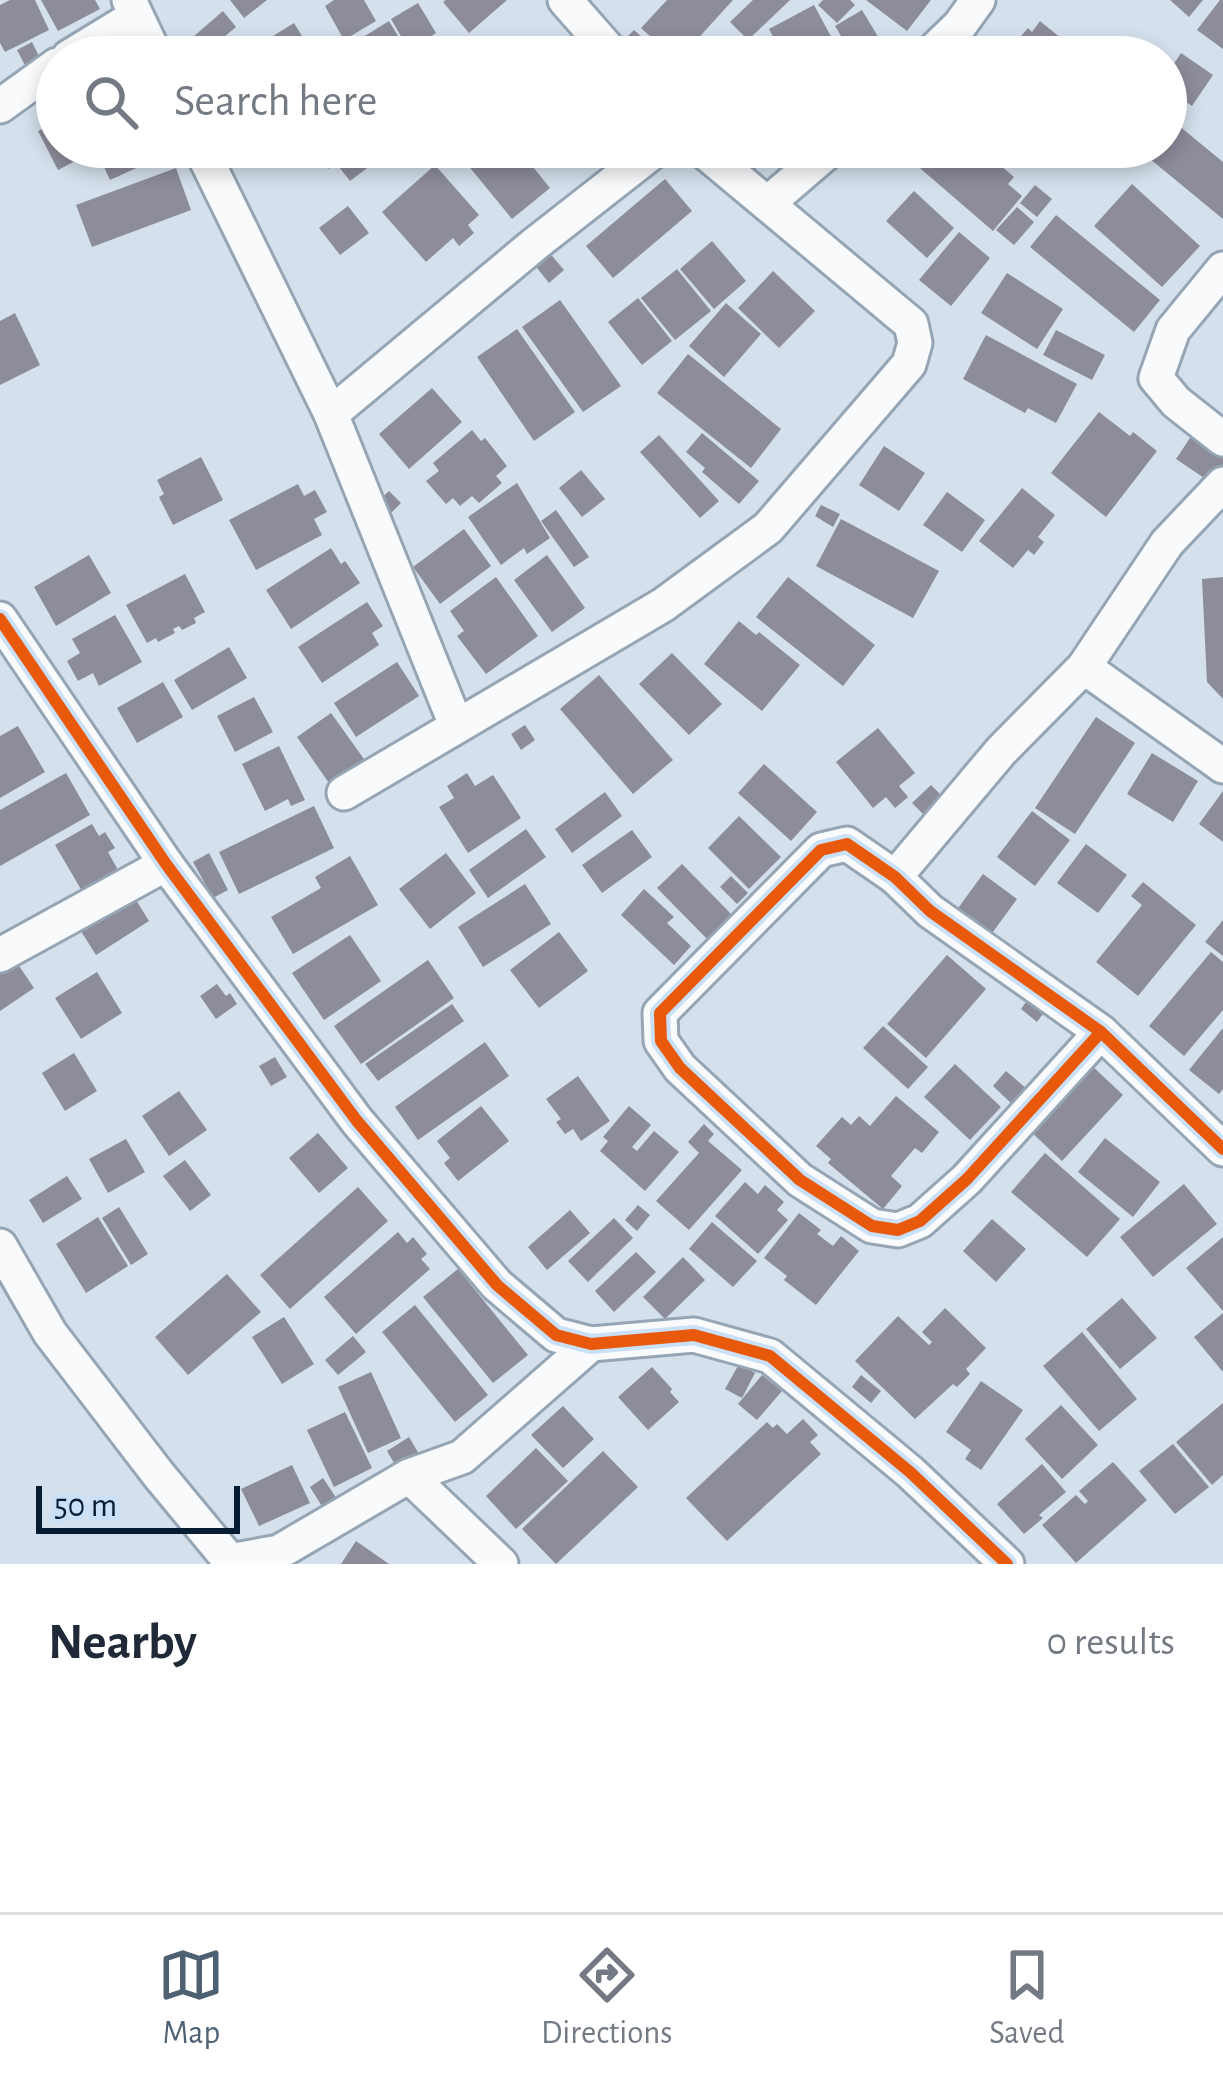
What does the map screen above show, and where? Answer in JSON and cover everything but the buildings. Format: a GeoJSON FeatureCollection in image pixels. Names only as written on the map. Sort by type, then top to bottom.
{"type":"FeatureCollection","features":[{"type":"Feature","properties":{"kind":"street"},"geometry":{"type":"LineString","coordinates":[[565,0],[597,36]]}},
{"type":"Feature","properties":{"kind":"street"},"geometry":{"type":"LineString","coordinates":[[949,36],[978,0]]}},
{"type":"Feature","properties":{"kind":"street"},"geometry":{"type":"LineString","coordinates":[[96,36],[132,8],[146,36]]}},
{"type":"Feature","properties":{"kind":"street"},"geometry":{"type":"LineString","coordinates":[[0,106],[36,80]]}},
{"type":"Feature","properties":{"kind":"street"},"geometry":{"type":"LineString","coordinates":[[210,168],[331,414],[455,725]]}},
{"type":"Feature","properties":{"kind":"street"},"geometry":{"type":"LineString","coordinates":[[331,414],[632,168]]}},
{"type":"Feature","properties":{"kind":"street"},"geometry":{"type":"LineString","coordinates":[[344,793],[663,605],[768,528],[910,364],[915,343],[911,324],[725,168]]}},
{"type":"Feature","properties":{"kind":"street"},"geometry":{"type":"LineString","coordinates":[[768,202],[808,168]]}},
{"type":"Feature","properties":{"kind":"street"},"geometry":{"type":"LineString","coordinates":[[1223,269],[1173,330],[1156,379],[1176,403],[1223,439]]}},
{"type":"Feature","properties":{"kind":"street"},"geometry":{"type":"LineString","coordinates":[[895,878],[1000,751],[1084,667],[1167,543],[1223,484]]}},
{"type":"Feature","properties":{"kind":"street"},"geometry":{"type":"LineString","coordinates":[[0,620],[166,864],[357,1121],[497,1285],[556,1335],[591,1344],[694,1335],[770,1356],[910,1472],[1007,1564]]}},
{"type":"Feature","properties":{"kind":"street"},"geometry":{"type":"LineString","coordinates":[[1084,667],[1223,766]]}},
{"type":"Feature","properties":{"kind":"street"},"geometry":{"type":"LineString","coordinates":[[1102,1032],[967,1179],[920,1221],[898,1230],[872,1226],[800,1180],[680,1068],[662,1041],[660,1013],[821,850],[847,844],[895,878],[930,911],[1102,1032],[1223,1149]]}},
{"type":"Feature","properties":{"kind":"street"},"geometry":{"type":"LineString","coordinates":[[0,955],[166,864]]}},
{"type":"Feature","properties":{"kind":"street"},"geometry":{"type":"LineString","coordinates":[[0,1246],[50,1334],[230,1562],[279,1552],[410,1476],[462,1457],[591,1344]]}},
{"type":"Feature","properties":{"kind":"street"},"geometry":{"type":"LineString","coordinates":[[410,1476],[501,1564]]}},
{"type":"Feature","properties":{"kind":"cycle path"},"geometry":{"type":"LineString","coordinates":[[0,619],[166,864],[357,1121],[497,1285],[556,1335],[591,1344],[694,1335],[770,1356],[910,1472],[1007,1564]]}},
{"type":"Feature","properties":{"kind":"cycle path"},"geometry":{"type":"LineString","coordinates":[[1101,1032],[967,1179],[920,1221],[898,1230],[872,1226],[800,1180],[680,1068],[661,1041],[660,1013],[821,850],[847,844],[895,877],[930,911],[1101,1032],[1223,1149]]}}]}
